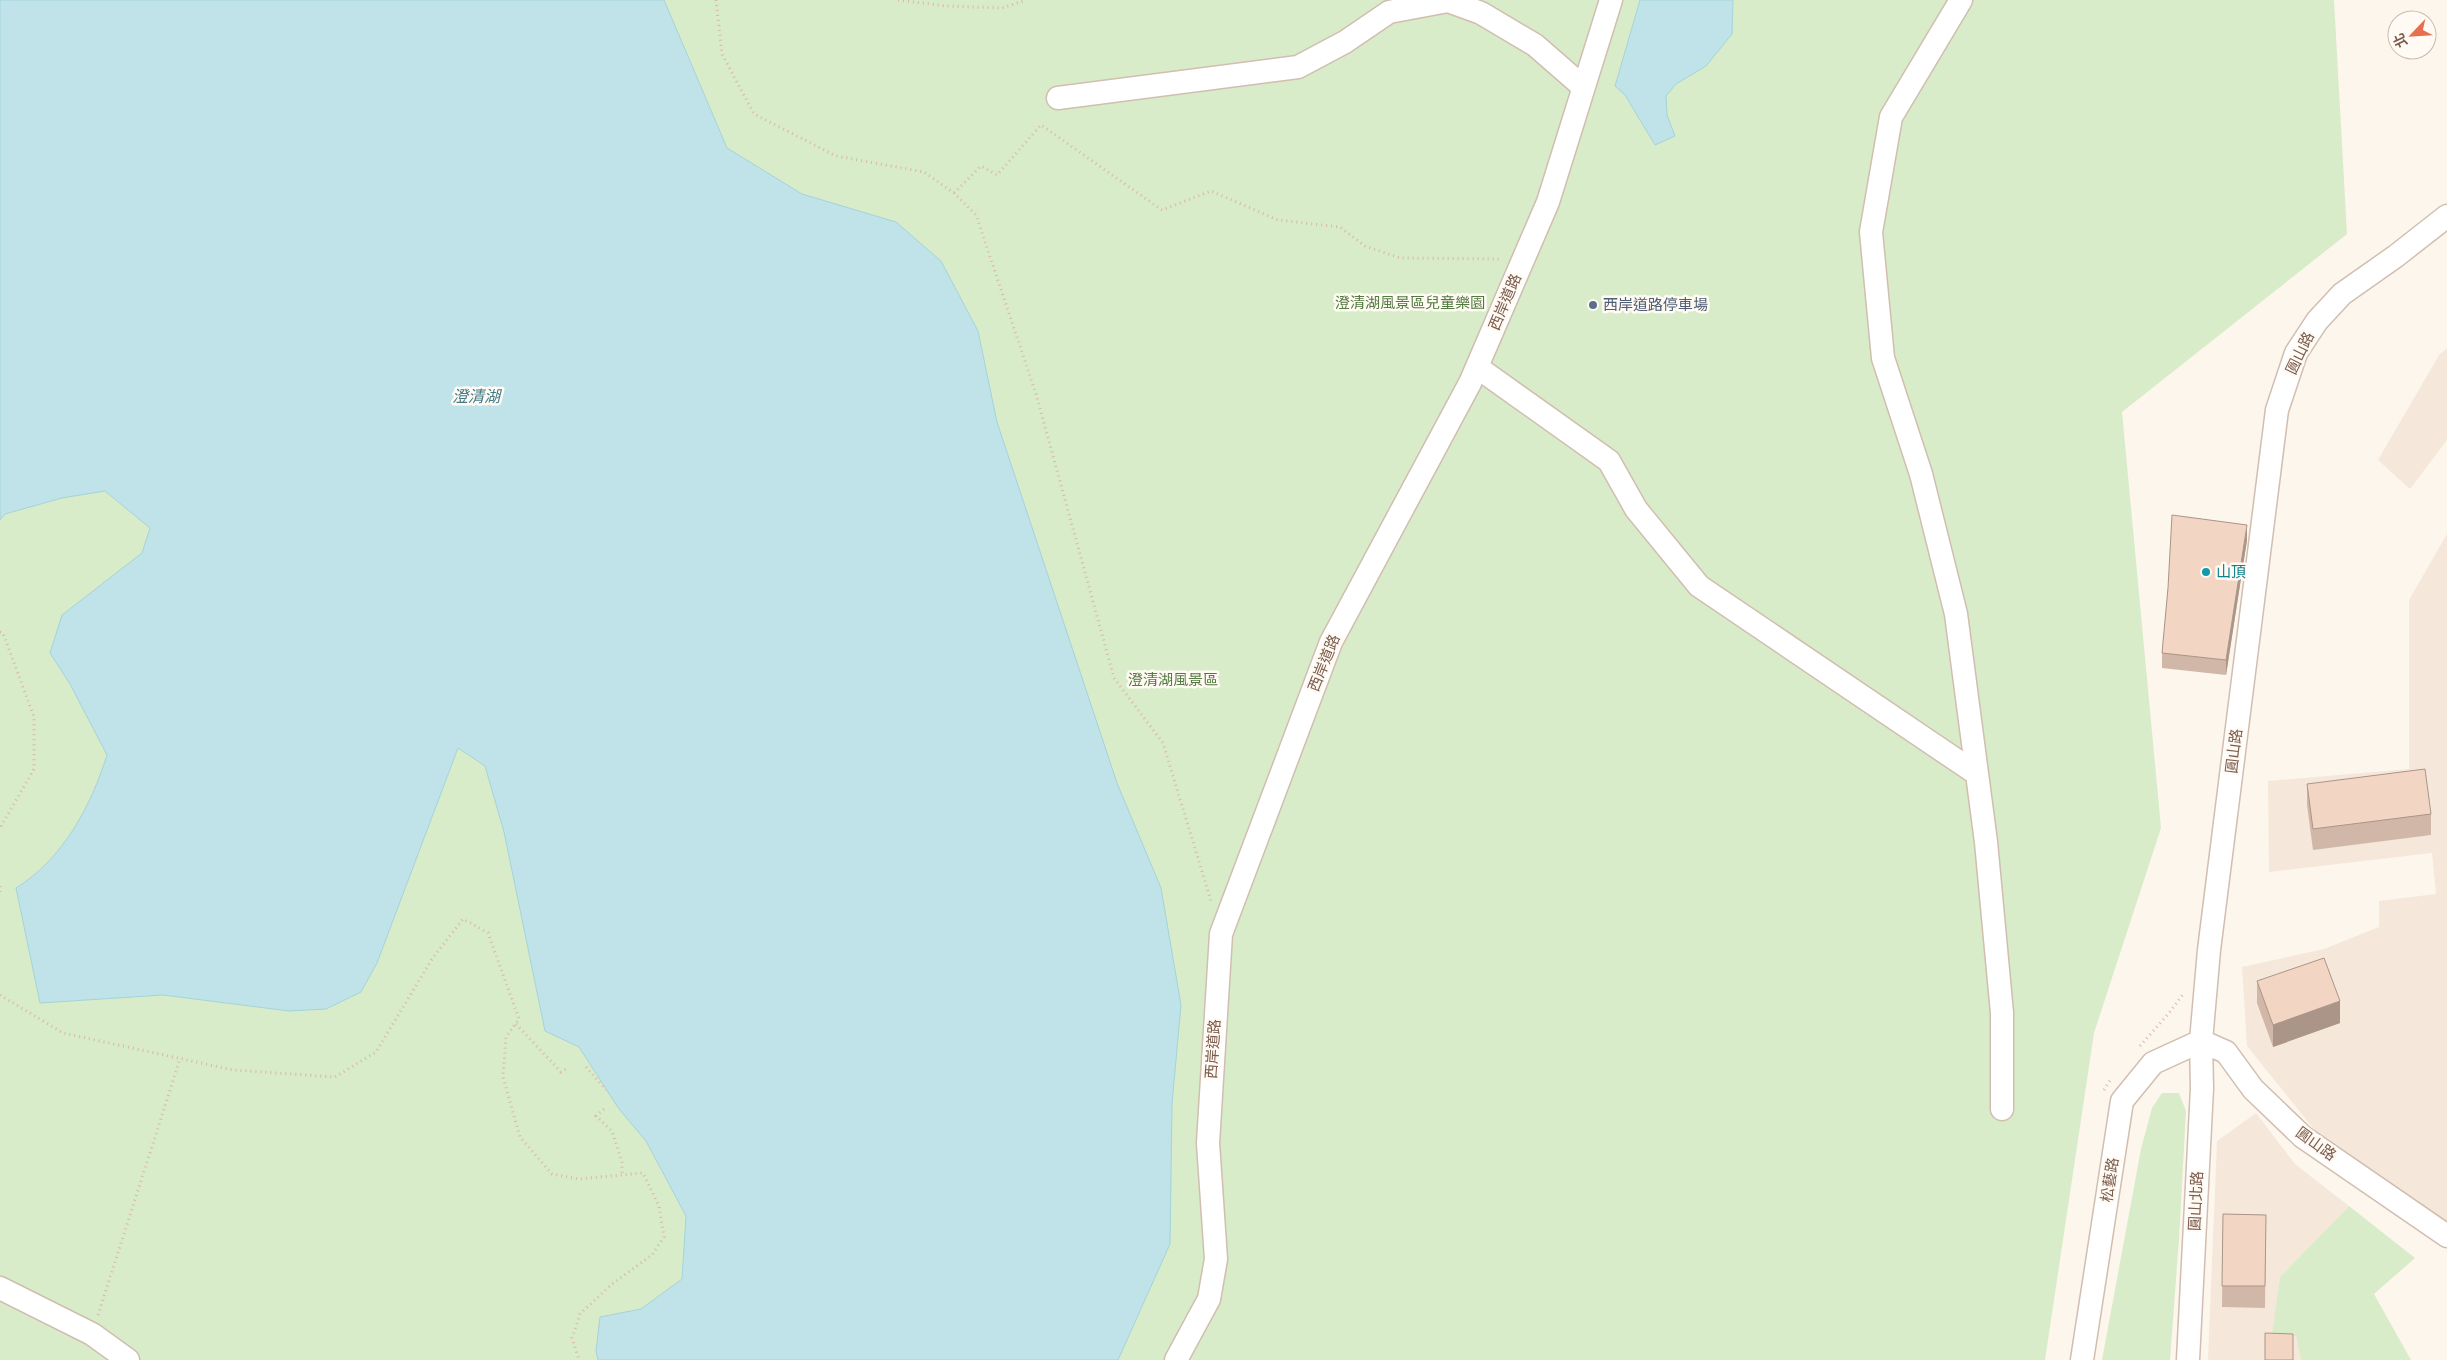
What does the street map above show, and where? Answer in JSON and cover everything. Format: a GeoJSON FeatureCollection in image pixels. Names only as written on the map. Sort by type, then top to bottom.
{"type":"FeatureCollection","features":[{"type":"Feature","properties":{"kind":"street","name":"西岸道路"},"geometry":{"type":"LineString","coordinates":[[1176,1360],[1209,1299],[1216,1259],[1208,1143],[1221,934],[1331,642],[1477,367],[1548,202],[1582,86],[1612,0]]}},
{"type":"Feature","properties":{"kind":"street"},"geometry":{"type":"LineString","coordinates":[[1961,0],[1891,117],[1871,232],[1883,358],[1921,474],[1956,614],[1986,842],[2002,1013],[2002,1109]]}},
{"type":"Feature","properties":{"kind":"street"},"geometry":{"type":"LineString","coordinates":[[1058,98],[1298,67],[1346,42],[1389,12],[1448,1],[1481,13],[1535,44],[1582,86]]}},
{"type":"Feature","properties":{"kind":"street","name":"圓山路"},"geometry":{"type":"LineString","coordinates":[[2447,216],[2396,256],[2342,294],[2316,321],[2296,353],[2277,410],[2210,940],[2201,1041],[2226,1052],[2253,1089],[2303,1137],[2447,1236]]}},
{"type":"Feature","properties":{"kind":"street"},"geometry":{"type":"LineString","coordinates":[[1477,367],[1609,461],[1636,509],[1699,586],[1977,774]]}},
{"type":"Feature","properties":{"kind":"street","name":"松藝路"},"geometry":{"type":"LineString","coordinates":[[2082,1360],[2122,1101],[2153,1063],[2201,1041]]}},
{"type":"Feature","properties":{"kind":"street","name":"圓山北路"},"geometry":{"type":"LineString","coordinates":[[2188,1360],[2202,1088],[2201,1041]]}},
{"type":"Feature","properties":{"kind":"street"},"geometry":{"type":"LineString","coordinates":[[0,1288],[92,1334],[128,1360]]}},
{"type":"Feature","properties":{"kind":"path"},"geometry":{"type":"LineString","coordinates":[[716,0],[722,54],[754,114],[836,156],[924,172],[954,193],[976,216],[1036,394],[1114,678],[1163,743],[1213,909]]}},
{"type":"Feature","properties":{"kind":"path"},"geometry":{"type":"LineString","coordinates":[[898,0],[946,6],[1002,8],[1026,0]]}},
{"type":"Feature","properties":{"kind":"path"},"geometry":{"type":"LineString","coordinates":[[954,193],[981,166],[998,175],[1041,125],[1162,210],[1211,191],[1278,220],[1340,228],[1365,246],[1400,258],[1523,260]]}},
{"type":"Feature","properties":{"kind":"path"},"geometry":{"type":"LineString","coordinates":[[0,632],[3,633],[34,717],[34,770],[0,828]]}},
{"type":"Feature","properties":{"kind":"path"},"geometry":{"type":"LineString","coordinates":[[0,886],[0,894]]}},
{"type":"Feature","properties":{"kind":"path"},"geometry":{"type":"LineString","coordinates":[[0,995],[63,1033],[234,1070],[336,1077],[376,1052],[432,959],[463,919],[488,933],[520,1019],[506,1037],[503,1077],[520,1137],[552,1174],[579,1179],[643,1173],[659,1206],[664,1237],[652,1255],[612,1284],[580,1314],[572,1338],[579,1360]]}},
{"type":"Feature","properties":{"kind":"path"},"geometry":{"type":"LineString","coordinates":[[516,1024],[561,1072],[566,1069]]}},
{"type":"Feature","properties":{"kind":"path"},"geometry":{"type":"LineString","coordinates":[[92,1334],[180,1058]]}},
{"type":"Feature","properties":{"kind":"path"},"geometry":{"type":"LineString","coordinates":[[586,1067],[606,1090]]}},
{"type":"Feature","properties":{"kind":"path"},"geometry":{"type":"LineString","coordinates":[[604,1109],[596,1116],[612,1131],[622,1162],[622,1175]]}},
{"type":"Feature","properties":{"kind":"shaded area"},"geometry":{"type":"Polygon","coordinates":[[[2447,348],[2447,440],[2410,489],[2378,460],[2439,355],[2447,348]]]}},
{"type":"Feature","properties":{"kind":"shaded area"},"geometry":{"type":"Polygon","coordinates":[[[2447,534],[2447,1223],[2316,1132],[2247,1046],[2242,967],[2324,949],[2379,927],[2379,901],[2436,894],[2432,853],[2269,872],[2268,781],[2409,769],[2409,600],[2447,534]]]}},
{"type":"Feature","properties":{"kind":"shaded area"},"geometry":{"type":"Polygon","coordinates":[[[2256,1113],[2295,1164],[2349,1206],[2280,1277],[2272,1340],[2296,1336],[2301,1360],[2208,1360],[2217,1141],[2256,1113]]]}},
{"type":"Feature","properties":{"kind":"green space","name":"澄清湖風景區"},"geometry":{"type":"Polygon","coordinates":[[[0,0],[2334,0],[2347,234],[2122,412],[2161,828],[2094,1033],[2045,1360],[0,1360],[0,0]]]}},
{"type":"Feature","properties":{"kind":"green space"},"geometry":{"type":"Polygon","coordinates":[[[2162,1093],[2179,1093],[2186,1111],[2170,1360],[2102,1360],[2141,1149],[2152,1108],[2162,1093]]]}},
{"type":"Feature","properties":{"kind":"green space"},"geometry":{"type":"Polygon","coordinates":[[[2349,1206],[2415,1258],[2374,1294],[2411,1360],[2301,1360],[2296,1336],[2271,1341],[2280,1277],[2349,1206]]]}},
{"type":"Feature","properties":{"kind":"water","name":"澄清湖"},"geometry":{"type":"Polygon","coordinates":[[[0,0],[664,0],[727,148],[802,194],[896,222],[941,261],[978,331],[997,422],[1117,783],[1161,888],[1181,1005],[1172,1104],[1170,1244],[1118,1360],[598,1360],[596,1351],[600,1317],[641,1309],[682,1279],[686,1216],[646,1141],[619,1109],[579,1047],[545,1031],[504,832],[485,766],[458,748],[377,963],[361,992],[326,1009],[289,1011],[163,995],[40,1003],[16,888],[48,862],[73,830],[93,793],[107,755],[70,684],[50,653],[62,615],[142,553],[150,528],[105,491],[62,498],[5,514],[0,520],[0,0]]]}},
{"type":"Feature","properties":{"kind":"water"},"geometry":{"type":"Polygon","coordinates":[[[1640,0],[1733,0],[1732,34],[1706,66],[1676,84],[1666,96],[1667,115],[1675,136],[1655,145],[1625,95],[1615,86],[1640,0]]]}},
{"type":"Feature","properties":{"kind":"building","name":"山頂"},"geometry":{"type":"Polygon","coordinates":[[[2172,515],[2247,525],[2226,660],[2162,653],[2172,515]]]}},
{"type":"Feature","properties":{"kind":"building"},"geometry":{"type":"Polygon","coordinates":[[[2425,769],[2431,814],[2313,829],[2307,784],[2425,769]]]}},
{"type":"Feature","properties":{"kind":"building"},"geometry":{"type":"Polygon","coordinates":[[[2324,958],[2340,1001],[2273,1025],[2257,981],[2324,958]]]}},
{"type":"Feature","properties":{"kind":"building"},"geometry":{"type":"Polygon","coordinates":[[[2223,1214],[2266,1215],[2265,1286],[2222,1286],[2223,1214]]]}},
{"type":"Feature","properties":{"kind":"building"},"geometry":{"type":"Polygon","coordinates":[[[2265,1333],[2293,1334],[2293,1360],[2265,1360],[2265,1333]]]}},
{"type":"Feature","properties":{"kind":"place","name":"西岸道路停車場"},"geometry":{"type":"Point","coordinates":[1593,305]}},
{"type":"Feature","properties":{"kind":"place","name":"山頂"},"geometry":{"type":"Point","coordinates":[2206,572]}},
{"type":"Feature","properties":{"kind":"park label","name":"澄清湖風景區兒童樂園"},"geometry":{"type":"Point","coordinates":[1410,303]}}]}
